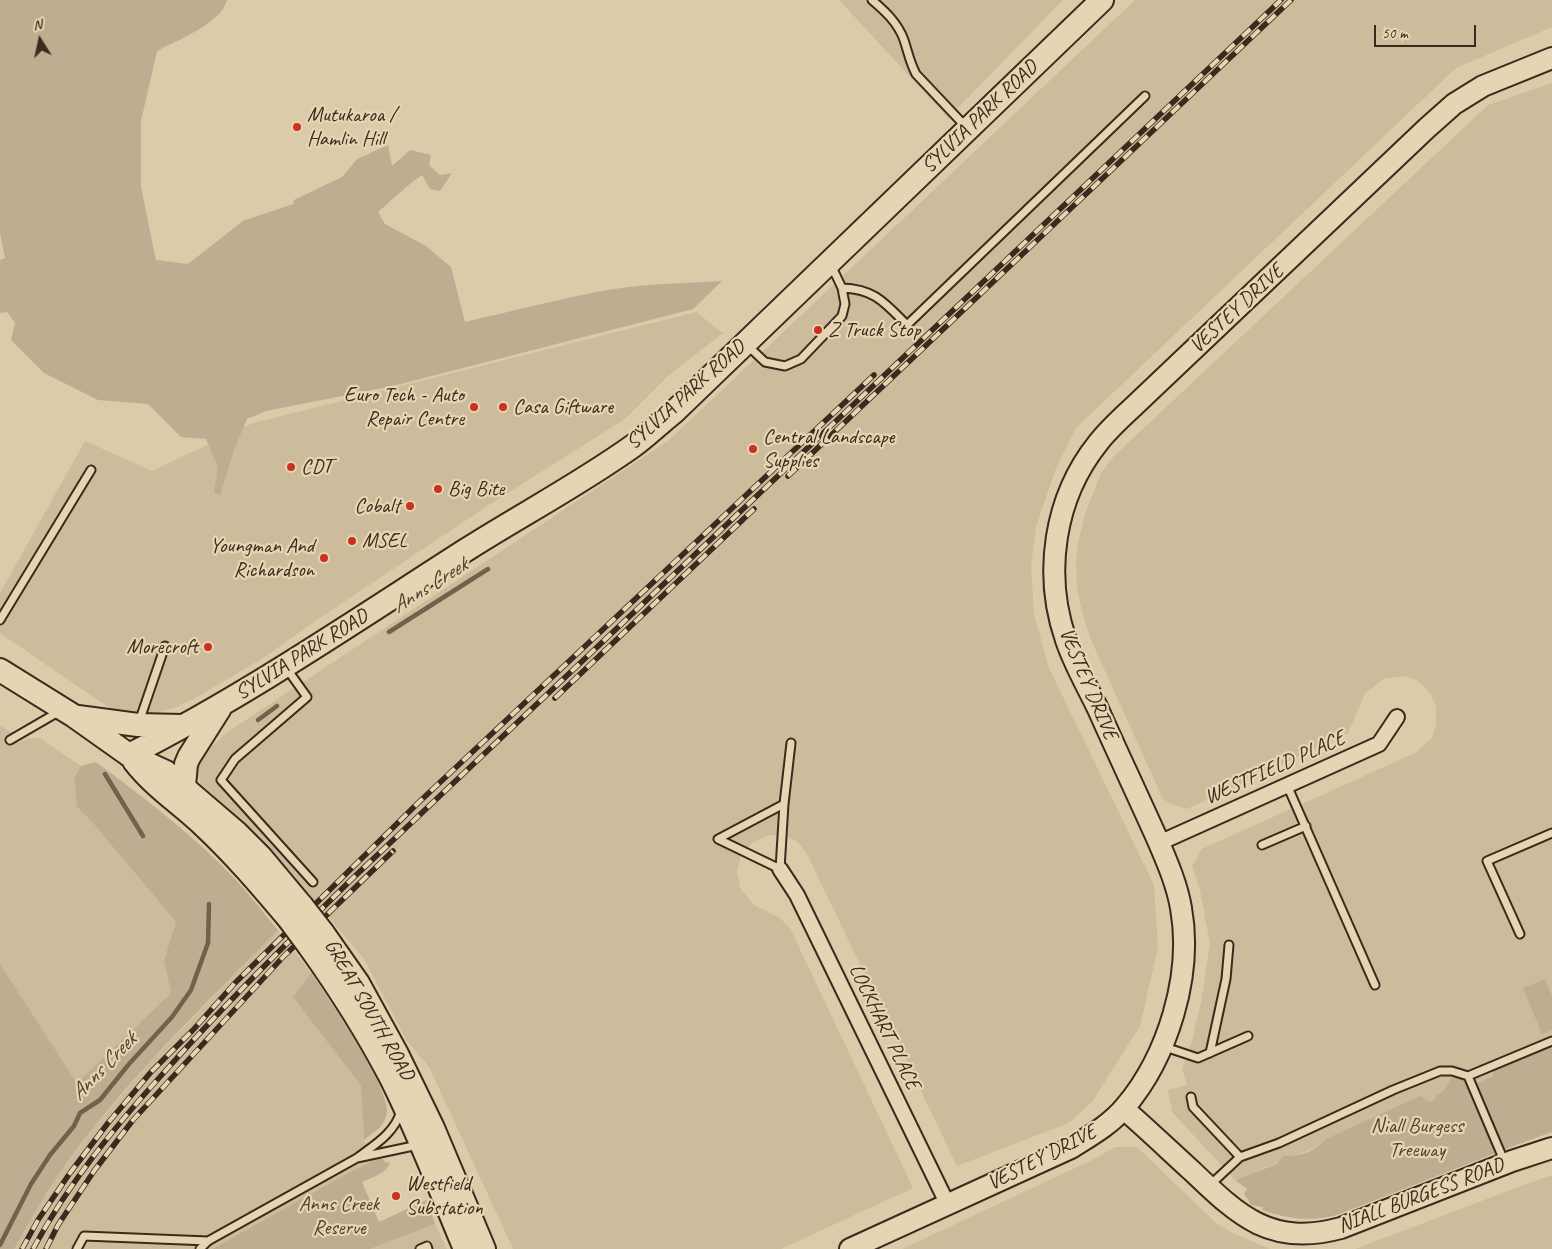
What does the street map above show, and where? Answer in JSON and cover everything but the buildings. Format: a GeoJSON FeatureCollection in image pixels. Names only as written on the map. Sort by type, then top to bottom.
{"type":"FeatureCollection","features":[{"type":"Feature","properties":{"kind":"main road","name":"SYLVIA PARK ROAD"},"geometry":{"type":"LineString","coordinates":[[129,755],[184,726],[285,666],[633,446],[674,412],[1102,0]]}},
{"type":"Feature","properties":{"kind":"main road","name":"GREAT SOUTH ROAD"},"geometry":{"type":"LineString","coordinates":[[0,670],[68,713],[129,755],[166,772],[236,832],[261,857],[296,913],[316,939],[358,983],[397,1054],[429,1141],[465,1249]]}},
{"type":"Feature","properties":{"kind":"main road"},"geometry":{"type":"LineString","coordinates":[[184,786],[186,764],[189,757],[224,703]]}},
{"type":"Feature","properties":{"kind":"main road"},"geometry":{"type":"LineString","coordinates":[[68,713],[138,725],[184,726]]}},
{"type":"Feature","properties":{"kind":"main road","name":"GREAT SOUTH ROAD"},"geometry":{"type":"LineString","coordinates":[[129,755],[145,776],[203,825],[261,885],[296,913]]}},
{"type":"Feature","properties":{"kind":"main road","name":"GREAT SOUTH ROAD"},"geometry":{"type":"LineString","coordinates":[[316,939],[331,977],[371,1042],[403,1104],[429,1141],[484,1249]]}},
{"type":"Feature","properties":{"kind":"street","name":"VESTEY DRIVE"},"geometry":{"type":"LineString","coordinates":[[850,1249],[1070,1148],[1100,1130],[1124,1108],[1148,1076],[1169,1032],[1180,985],[1184,950],[1181,909],[1172,874],[1066,640],[1055,594],[1054,562],[1060,518],[1068,492],[1078,472],[1097,444],[1119,420],[1426,128],[1454,104],[1483,86],[1552,58]]}},
{"type":"Feature","properties":{"kind":"street","name":"WESTFIELD PLACE"},"geometry":{"type":"LineString","coordinates":[[1159,843],[1379,744],[1397,718]]}},
{"type":"Feature","properties":{"kind":"street","name":"LOCKHART PLACE"},"geometry":{"type":"LineString","coordinates":[[780,869],[797,895],[948,1205]]}},
{"type":"Feature","properties":{"kind":"street","name":"NIALL BURGESS ROAD"},"geometry":{"type":"LineString","coordinates":[[1124,1108],[1237,1212],[1256,1223],[1281,1232],[1314,1234],[1331,1231],[1505,1164],[1552,1148]]}},
{"type":"Feature","properties":{"kind":"lane"},"geometry":{"type":"LineString","coordinates":[[872,0],[898,26],[904,39],[911,65],[916,74],[968,129]]}},
{"type":"Feature","properties":{"kind":"lane"},"geometry":{"type":"LineString","coordinates":[[842,288],[862,289],[883,301],[907,325],[1145,96]]}},
{"type":"Feature","properties":{"kind":"lane"},"geometry":{"type":"LineString","coordinates":[[745,343],[765,362],[785,366],[801,359],[842,316],[845,304],[842,288],[830,262]]}},
{"type":"Feature","properties":{"kind":"lane"},"geometry":{"type":"LineString","coordinates":[[0,620],[91,470]]}},
{"type":"Feature","properties":{"kind":"lane"},"geometry":{"type":"LineString","coordinates":[[138,725],[165,646]]}},
{"type":"Feature","properties":{"kind":"lane"},"geometry":{"type":"LineString","coordinates":[[285,666],[307,697],[235,759],[221,780],[313,882]]}},
{"type":"Feature","properties":{"kind":"lane"},"geometry":{"type":"LineString","coordinates":[[10,740],[68,713]]}},
{"type":"Feature","properties":{"kind":"lane"},"geometry":{"type":"LineString","coordinates":[[784,804],[718,839],[780,869],[784,804],[791,743]]}},
{"type":"Feature","properties":{"kind":"lane"},"geometry":{"type":"LineString","coordinates":[[1288,785],[1374,985]]}},
{"type":"Feature","properties":{"kind":"lane"},"geometry":{"type":"LineString","coordinates":[[1262,845],[1306,826]]}},
{"type":"Feature","properties":{"kind":"lane"},"geometry":{"type":"LineString","coordinates":[[1520,934],[1487,861],[1552,833]]}},
{"type":"Feature","properties":{"kind":"lane"},"geometry":{"type":"LineString","coordinates":[[1210,1053],[1223,996],[1229,945]]}},
{"type":"Feature","properties":{"kind":"lane"},"geometry":{"type":"LineString","coordinates":[[1162,1046],[1198,1058],[1248,1036]]}},
{"type":"Feature","properties":{"kind":"lane"},"geometry":{"type":"LineString","coordinates":[[1208,1187],[1240,1157],[1279,1143],[1393,1090],[1440,1071],[1468,1076],[1552,1040]]}},
{"type":"Feature","properties":{"kind":"lane"},"geometry":{"type":"LineString","coordinates":[[1468,1076],[1505,1164]]}},
{"type":"Feature","properties":{"kind":"lane"},"geometry":{"type":"LineString","coordinates":[[1191,1097],[1193,1107],[1240,1157]]}},
{"type":"Feature","properties":{"kind":"lane"},"geometry":{"type":"LineString","coordinates":[[200,1249],[208,1241],[357,1158],[384,1138],[393,1128],[398,1120],[403,1104]]}},
{"type":"Feature","properties":{"kind":"lane"},"geometry":{"type":"LineString","coordinates":[[357,1158],[412,1148],[429,1141]]}},
{"type":"Feature","properties":{"kind":"lane"},"geometry":{"type":"LineString","coordinates":[[77,1249],[84,1236],[208,1241]]}},
{"type":"Feature","properties":{"kind":"lane"},"geometry":{"type":"LineString","coordinates":[[420,1249],[427,1246],[428,1249]]}},
{"type":"Feature","properties":{"kind":"shaded area"},"geometry":{"type":"Polygon","coordinates":[[[839,0],[1063,0],[948,118],[839,0]]]}},
{"type":"Feature","properties":{"kind":"shaded area"},"geometry":{"type":"Polygon","coordinates":[[[1135,0],[1552,0],[1552,27],[1456,68],[1076,428],[1055,471],[1036,527],[1031,567],[1034,614],[1049,668],[1154,885],[1158,948],[1140,1026],[1092,1102],[1069,1123],[957,1166],[807,854],[797,841],[785,836],[769,835],[754,842],[741,854],[737,872],[740,888],[754,905],[780,918],[790,928],[913,1188],[781,1249],[513,1249],[429,1067],[407,1041],[364,959],[259,835],[201,784],[197,770],[203,755],[226,733],[668,441],[1135,0]]]}},
{"type":"Feature","properties":{"kind":"shaded area"},"geometry":{"type":"Polygon","coordinates":[[[1552,83],[1552,1050],[1455,1092],[1235,1180],[1172,1112],[1168,1090],[1187,1085],[1182,1069],[1192,1041],[1201,1002],[1210,944],[1200,890],[1192,866],[1202,849],[1415,753],[1432,738],[1436,725],[1436,706],[1431,695],[1423,685],[1414,679],[1405,676],[1383,679],[1365,694],[1348,733],[1187,809],[1163,799],[1091,640],[1083,616],[1077,588],[1076,565],[1078,544],[1085,514],[1101,473],[1114,456],[1488,105],[1552,83]]]}},
{"type":"Feature","properties":{"kind":"shaded area"},"geometry":{"type":"Polygon","coordinates":[[[696,312],[723,333],[668,376],[625,419],[492,503],[308,626],[268,655],[199,696],[174,708],[152,714],[111,709],[0,633],[0,593],[85,441],[152,471],[253,423],[696,312]]]}},
{"type":"Feature","properties":{"kind":"shaded area"},"geometry":{"type":"Polygon","coordinates":[[[0,725],[12,733],[18,743],[26,739],[40,738],[81,766],[74,778],[77,807],[92,822],[176,922],[164,960],[171,993],[77,1083],[0,964],[0,725]]]}},
{"type":"Feature","properties":{"kind":"shaded area"},"geometry":{"type":"Polygon","coordinates":[[[278,930],[311,973],[293,997],[361,1086],[364,1140],[377,1159],[350,1172],[212,1249],[14,1249],[61,1171],[94,1127],[150,1062],[278,930]]]}},
{"type":"Feature","properties":{"kind":"shaded area"},"geometry":{"type":"Polygon","coordinates":[[[1115,1147],[1137,1147],[1217,1224],[1270,1249],[902,1249],[1090,1161],[1115,1147]]]}},
{"type":"Feature","properties":{"kind":"shaded area"},"geometry":{"type":"Polygon","coordinates":[[[1552,1175],[1552,1249],[1355,1249],[1521,1186],[1552,1175]]]}},
{"type":"Feature","properties":{"kind":"shaded area"},"geometry":{"type":"Polygon","coordinates":[[[435,1224],[447,1249],[370,1249],[435,1224]]]}},
{"type":"Feature","properties":{"kind":"green space"},"geometry":{"type":"Polygon","coordinates":[[[0,0],[227,0],[223,9],[207,24],[157,51],[141,121],[141,187],[156,260],[188,264],[243,221],[293,204],[294,200],[342,177],[357,159],[388,145],[392,166],[410,150],[431,155],[429,165],[440,175],[452,173],[440,191],[430,189],[422,175],[378,212],[385,224],[426,246],[451,267],[465,322],[607,290],[650,285],[722,281],[693,309],[393,386],[266,411],[247,419],[234,450],[220,495],[214,493],[218,467],[206,439],[181,437],[148,404],[98,400],[44,373],[11,340],[15,323],[7,312],[0,313],[0,260],[5,258],[0,234],[0,0]]]}},
{"type":"Feature","properties":{"kind":"green space"},"geometry":{"type":"Polygon","coordinates":[[[96,762],[151,804],[203,848],[247,892],[278,930],[137,1076],[85,1138],[61,1171],[14,1249],[0,1249],[0,964],[77,1083],[171,993],[164,960],[176,922],[92,822],[77,807],[74,778],[81,766],[96,762]]]}},
{"type":"Feature","properties":{"kind":"green space"},"geometry":{"type":"Polygon","coordinates":[[[311,973],[356,1042],[385,1099],[387,1111],[384,1121],[379,1128],[364,1140],[361,1086],[293,997],[311,973]]]}},
{"type":"Feature","properties":{"kind":"green space"},"geometry":{"type":"Polygon","coordinates":[[[1545,979],[1552,996],[1552,1030],[1542,1034],[1523,988],[1545,979]]]}},
{"type":"Feature","properties":{"kind":"green space","name":"Niall Burgess Treeway"},"geometry":{"type":"Polygon","coordinates":[[[1552,1037],[1552,1132],[1337,1215],[1327,1217],[1308,1219],[1281,1216],[1262,1210],[1263,1207],[1251,1205],[1244,1193],[1247,1189],[1235,1180],[1277,1164],[1283,1156],[1295,1156],[1312,1150],[1326,1139],[1420,1096],[1430,1102],[1435,1100],[1436,1095],[1444,1091],[1451,1078],[1462,1078],[1467,1087],[1493,1076],[1496,1061],[1552,1037]]]}},
{"type":"Feature","properties":{"kind":"green space","name":"Anns Creek Reserve"},"geometry":{"type":"Polygon","coordinates":[[[377,1159],[383,1159],[386,1163],[390,1162],[379,1175],[362,1182],[379,1222],[427,1200],[435,1224],[370,1249],[212,1249],[350,1172],[377,1159]]]}},
{"type":"Feature","properties":{"kind":"waterway","name":"Anns Creek"},"geometry":{"type":"LineString","coordinates":[[389,632],[488,569]]}},
{"type":"Feature","properties":{"kind":"waterway","name":"Anns Creek"},"geometry":{"type":"LineString","coordinates":[[258,720],[277,706]]}},
{"type":"Feature","properties":{"kind":"waterway","name":"Anns Creek"},"geometry":{"type":"LineString","coordinates":[[105,774],[143,836]]}},
{"type":"Feature","properties":{"kind":"waterway","name":"Anns Creek"},"geometry":{"type":"LineString","coordinates":[[0,1245],[31,1184],[50,1155],[74,1126],[80,1113],[100,1100],[129,1064],[172,1017],[191,990],[208,943],[209,904]]}},
{"type":"Feature","properties":{"kind":"railway"},"geometry":{"type":"LineString","coordinates":[[33,1249],[62,1200],[112,1132],[190,1043],[282,948],[353,878],[1281,0]]}},
{"type":"Feature","properties":{"kind":"railway"},"geometry":{"type":"LineString","coordinates":[[788,476],[1291,0]]}},
{"type":"Feature","properties":{"kind":"railway"},"geometry":{"type":"LineString","coordinates":[[22,1249],[38,1220],[70,1173],[108,1123],[151,1072],[193,1030],[235,983],[418,803],[874,375]]}},
{"type":"Feature","properties":{"kind":"railway"},"geometry":{"type":"LineString","coordinates":[[555,698],[754,509]]}},
{"type":"Feature","properties":{"kind":"railway"},"geometry":{"type":"LineString","coordinates":[[46,1249],[58,1225],[94,1171],[133,1120],[283,957],[393,851]]}},
{"type":"Feature","properties":{"kind":"place","name":"Mutukaroa / Hamlin Hill"},"geometry":{"type":"Point","coordinates":[297,127]}},
{"type":"Feature","properties":{"kind":"place","name":"Z Truck Stop"},"geometry":{"type":"Point","coordinates":[818,330]}},
{"type":"Feature","properties":{"kind":"place","name":"Euro Tech - Auto Repair Centre"},"geometry":{"type":"Point","coordinates":[474,407]}},
{"type":"Feature","properties":{"kind":"place","name":"Casa Giftware"},"geometry":{"type":"Point","coordinates":[503,407]}},
{"type":"Feature","properties":{"kind":"place","name":"Central Landscape Supplies"},"geometry":{"type":"Point","coordinates":[753,449]}},
{"type":"Feature","properties":{"kind":"place","name":"CDT"},"geometry":{"type":"Point","coordinates":[291,467]}},
{"type":"Feature","properties":{"kind":"place","name":"Big Bite"},"geometry":{"type":"Point","coordinates":[438,489]}},
{"type":"Feature","properties":{"kind":"place","name":"Cobalt"},"geometry":{"type":"Point","coordinates":[410,506]}},
{"type":"Feature","properties":{"kind":"place","name":"MSEL"},"geometry":{"type":"Point","coordinates":[352,541]}},
{"type":"Feature","properties":{"kind":"place","name":"Youngman And Richardson"},"geometry":{"type":"Point","coordinates":[324,558]}},
{"type":"Feature","properties":{"kind":"place","name":"Morecroft"},"geometry":{"type":"Point","coordinates":[208,647]}},
{"type":"Feature","properties":{"kind":"place","name":"Westfield Substation"},"geometry":{"type":"Point","coordinates":[396,1196]}}]}
